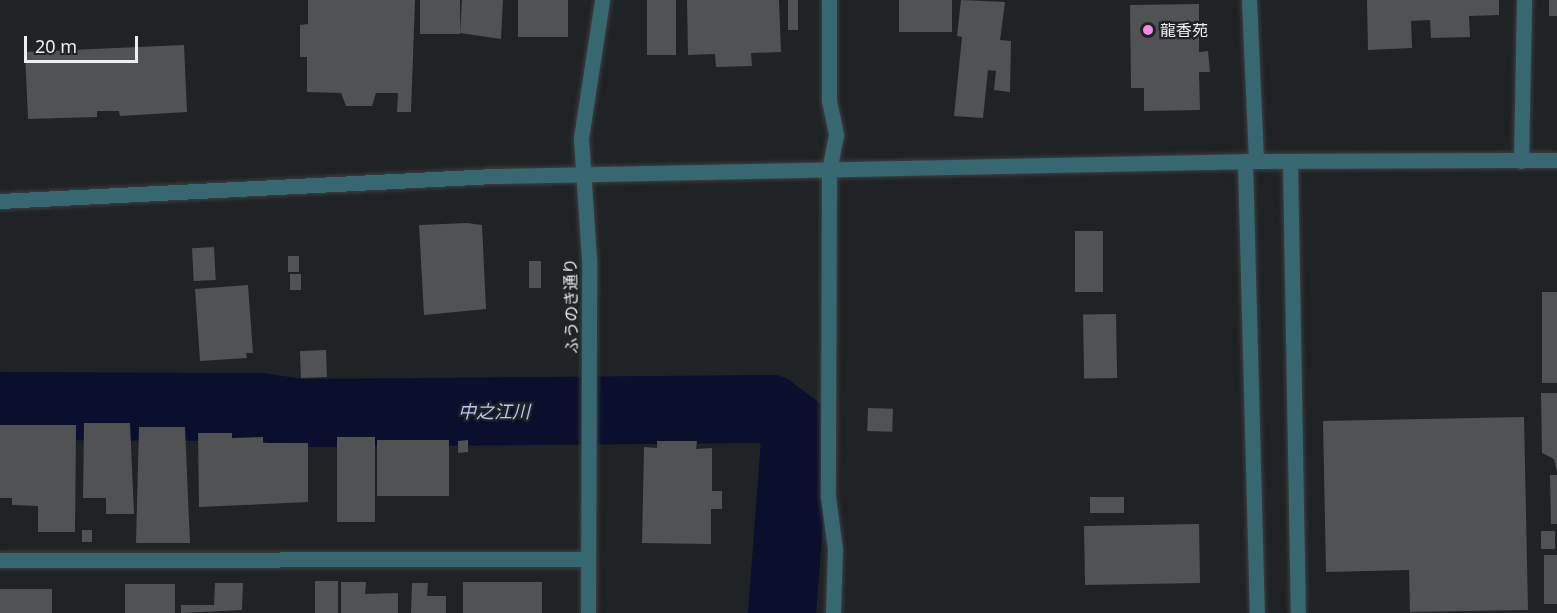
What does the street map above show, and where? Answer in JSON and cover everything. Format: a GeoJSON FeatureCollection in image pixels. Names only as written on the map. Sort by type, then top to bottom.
{"type":"FeatureCollection","features":[{"type":"Feature","properties":{"kind":"street","name":"ふうのき通り"},"geometry":{"type":"LineString","coordinates":[[588,613],[590,394],[581,138],[602,0]]}},
{"type":"Feature","properties":{"kind":"street"},"geometry":{"type":"LineString","coordinates":[[830,0],[830,101],[836,135],[829,172],[828,497],[835,549],[833,613]]}},
{"type":"Feature","properties":{"kind":"street"},"geometry":{"type":"LineString","coordinates":[[1249,0],[1257,613]]}},
{"type":"Feature","properties":{"kind":"street"},"geometry":{"type":"LineString","coordinates":[[1521,161],[1524,0]]}},
{"type":"Feature","properties":{"kind":"street"},"geometry":{"type":"LineString","coordinates":[[0,201],[584,174],[829,172],[1250,161],[1290,163],[1557,160]]}},
{"type":"Feature","properties":{"kind":"street"},"geometry":{"type":"LineString","coordinates":[[1290,163],[1298,613]]}},
{"type":"Feature","properties":{"kind":"street"},"geometry":{"type":"LineString","coordinates":[[0,560],[588,559]]}},
{"type":"Feature","properties":{"kind":"building"},"geometry":{"type":"Polygon","coordinates":[[[308,0],[415,0],[411,112],[397,112],[398,93],[376,93],[372,106],[346,106],[341,93],[307,92],[307,57],[300,57],[300,25],[308,24],[308,0]]]}},
{"type":"Feature","properties":{"kind":"building"},"geometry":{"type":"Polygon","coordinates":[[[420,0],[460,0],[460,34],[420,34],[420,0]]]}},
{"type":"Feature","properties":{"kind":"building"},"geometry":{"type":"Polygon","coordinates":[[[462,0],[503,0],[501,39],[460,33],[462,0]]]}},
{"type":"Feature","properties":{"kind":"building"},"geometry":{"type":"Polygon","coordinates":[[[518,0],[568,0],[568,37],[518,37],[518,0]]]}},
{"type":"Feature","properties":{"kind":"building"},"geometry":{"type":"Polygon","coordinates":[[[647,0],[676,0],[676,55],[647,55],[647,0]]]}},
{"type":"Feature","properties":{"kind":"building"},"geometry":{"type":"Polygon","coordinates":[[[687,0],[779,0],[781,52],[751,53],[752,66],[716,67],[715,54],[688,55],[687,0]]]}},
{"type":"Feature","properties":{"kind":"building"},"geometry":{"type":"Polygon","coordinates":[[[788,0],[798,0],[798,30],[788,30],[788,0]]]}},
{"type":"Feature","properties":{"kind":"building"},"geometry":{"type":"Polygon","coordinates":[[[899,0],[952,0],[952,32],[899,32],[899,0]]]}},
{"type":"Feature","properties":{"kind":"building"},"geometry":{"type":"Polygon","coordinates":[[[961,0],[1005,2],[1000,40],[1011,41],[1010,92],[994,90],[996,71],[988,70],[983,118],[954,116],[962,37],[957,36],[961,0]]]}},
{"type":"Feature","properties":{"kind":"building"},"geometry":{"type":"Polygon","coordinates":[[[1367,0],[1499,0],[1499,15],[1469,16],[1470,37],[1431,38],[1430,20],[1411,21],[1412,48],[1368,50],[1367,0]]]}},
{"type":"Feature","properties":{"kind":"building"},"geometry":{"type":"Polygon","coordinates":[[[1549,0],[1557,0],[1557,16],[1549,16],[1549,0]]]}},
{"type":"Feature","properties":{"kind":"building"},"geometry":{"type":"Polygon","coordinates":[[[1199,4],[1199,52],[1208,51],[1210,72],[1199,72],[1200,110],[1144,111],[1144,88],[1131,88],[1130,5],[1199,4]]]}},
{"type":"Feature","properties":{"kind":"building"},"geometry":{"type":"Polygon","coordinates":[[[184,45],[187,112],[120,116],[119,111],[97,111],[97,117],[28,119],[25,52],[184,45]]]}},
{"type":"Feature","properties":{"kind":"building"},"geometry":{"type":"Polygon","coordinates":[[[467,223],[482,225],[486,309],[424,315],[419,225],[467,223]]]}},
{"type":"Feature","properties":{"kind":"building"},"geometry":{"type":"Polygon","coordinates":[[[1075,231],[1103,231],[1103,292],[1075,292],[1075,231]]]}},
{"type":"Feature","properties":{"kind":"building"},"geometry":{"type":"Polygon","coordinates":[[[214,247],[216,280],[194,281],[192,248],[214,247]]]}},
{"type":"Feature","properties":{"kind":"building"},"geometry":{"type":"Polygon","coordinates":[[[288,256],[299,256],[299,272],[288,272],[288,256]]]}},
{"type":"Feature","properties":{"kind":"building"},"geometry":{"type":"Polygon","coordinates":[[[529,261],[541,261],[541,288],[529,288],[529,261]]]}},
{"type":"Feature","properties":{"kind":"building"},"geometry":{"type":"Polygon","coordinates":[[[290,274],[301,274],[301,290],[290,290],[290,274]]]}},
{"type":"Feature","properties":{"kind":"building"},"geometry":{"type":"Polygon","coordinates":[[[248,285],[253,353],[246,353],[247,358],[200,361],[195,289],[248,285]]]}},
{"type":"Feature","properties":{"kind":"building"},"geometry":{"type":"Polygon","coordinates":[[[1542,292],[1557,292],[1557,383],[1542,383],[1542,292]]]}},
{"type":"Feature","properties":{"kind":"building"},"geometry":{"type":"Polygon","coordinates":[[[1116,314],[1117,378],[1084,379],[1083,315],[1116,314]]]}},
{"type":"Feature","properties":{"kind":"building"},"geometry":{"type":"Polygon","coordinates":[[[326,350],[327,377],[301,378],[300,351],[326,350]]]}},
{"type":"Feature","properties":{"kind":"building"},"geometry":{"type":"Polygon","coordinates":[[[1541,393],[1557,393],[1557,472],[1554,459],[1542,453],[1541,393]]]}},
{"type":"Feature","properties":{"kind":"building"},"geometry":{"type":"Polygon","coordinates":[[[868,408],[893,409],[892,432],[867,431],[868,408]]]}},
{"type":"Feature","properties":{"kind":"building"},"geometry":{"type":"Polygon","coordinates":[[[1524,417],[1528,610],[1410,612],[1409,570],[1326,572],[1323,421],[1524,417]]]}},
{"type":"Feature","properties":{"kind":"building"},"geometry":{"type":"Polygon","coordinates":[[[84,423],[130,423],[134,514],[106,514],[106,498],[83,498],[84,423]]]}},
{"type":"Feature","properties":{"kind":"building"},"geometry":{"type":"Polygon","coordinates":[[[0,425],[76,425],[75,532],[38,532],[38,506],[12,505],[12,498],[0,498],[0,425]]]}},
{"type":"Feature","properties":{"kind":"building"},"geometry":{"type":"Polygon","coordinates":[[[139,427],[185,427],[190,543],[136,543],[139,427]]]}},
{"type":"Feature","properties":{"kind":"building"},"geometry":{"type":"Polygon","coordinates":[[[198,433],[232,433],[232,438],[263,437],[263,443],[308,443],[308,502],[199,507],[198,433]]]}},
{"type":"Feature","properties":{"kind":"building"},"geometry":{"type":"Polygon","coordinates":[[[337,437],[375,437],[375,522],[337,522],[337,437]]]}},
{"type":"Feature","properties":{"kind":"building"},"geometry":{"type":"Polygon","coordinates":[[[377,440],[449,440],[449,496],[377,496],[377,440]]]}},
{"type":"Feature","properties":{"kind":"building"},"geometry":{"type":"Polygon","coordinates":[[[468,440],[468,452],[458,453],[458,441],[468,440]]]}},
{"type":"Feature","properties":{"kind":"building"},"geometry":{"type":"Polygon","coordinates":[[[657,441],[697,441],[696,449],[712,448],[712,491],[722,491],[722,509],[711,509],[711,544],[642,543],[644,447],[657,448],[657,441]]]}},
{"type":"Feature","properties":{"kind":"building"},"geometry":{"type":"Polygon","coordinates":[[[1550,475],[1557,475],[1557,524],[1551,524],[1550,475]]]}},
{"type":"Feature","properties":{"kind":"building"},"geometry":{"type":"Polygon","coordinates":[[[1090,497],[1124,497],[1124,513],[1090,513],[1090,497]]]}},
{"type":"Feature","properties":{"kind":"building"},"geometry":{"type":"Polygon","coordinates":[[[1199,524],[1200,583],[1085,585],[1084,526],[1199,524]]]}},
{"type":"Feature","properties":{"kind":"building"},"geometry":{"type":"Polygon","coordinates":[[[82,530],[92,530],[92,542],[82,542],[82,530]]]}},
{"type":"Feature","properties":{"kind":"building"},"geometry":{"type":"Polygon","coordinates":[[[1541,531],[1555,531],[1555,549],[1541,549],[1541,531]]]}},
{"type":"Feature","properties":{"kind":"building"},"geometry":{"type":"Polygon","coordinates":[[[1544,555],[1557,555],[1557,604],[1544,604],[1544,555]]]}},
{"type":"Feature","properties":{"kind":"building"},"geometry":{"type":"Polygon","coordinates":[[[315,581],[338,581],[338,613],[315,613],[315,581]]]}},
{"type":"Feature","properties":{"kind":"building"},"geometry":{"type":"Polygon","coordinates":[[[341,582],[366,582],[365,594],[398,593],[398,613],[341,613],[341,582]]]}},
{"type":"Feature","properties":{"kind":"building"},"geometry":{"type":"Polygon","coordinates":[[[463,582],[542,582],[542,613],[463,613],[463,582]]]}},
{"type":"Feature","properties":{"kind":"building"},"geometry":{"type":"Polygon","coordinates":[[[215,583],[243,583],[242,610],[181,613],[181,605],[214,605],[215,583]]]}},
{"type":"Feature","properties":{"kind":"building"},"geometry":{"type":"Polygon","coordinates":[[[412,583],[428,583],[427,596],[446,596],[446,613],[411,613],[412,583]]]}},
{"type":"Feature","properties":{"kind":"building"},"geometry":{"type":"Polygon","coordinates":[[[125,584],[175,584],[175,613],[125,613],[125,584]]]}},
{"type":"Feature","properties":{"kind":"building"},"geometry":{"type":"Polygon","coordinates":[[[0,589],[52,589],[52,613],[0,613],[0,589]]]}},
{"type":"Feature","properties":{"kind":"waterway","name":"中之江川"},"geometry":{"type":"LineString","coordinates":[[0,406],[260,407],[300,413],[771,409],[796,428],[782,613]]}},
{"type":"Feature","properties":{"kind":"place","name":"龍香苑"},"geometry":{"type":"Point","coordinates":[1148,30]}}]}
